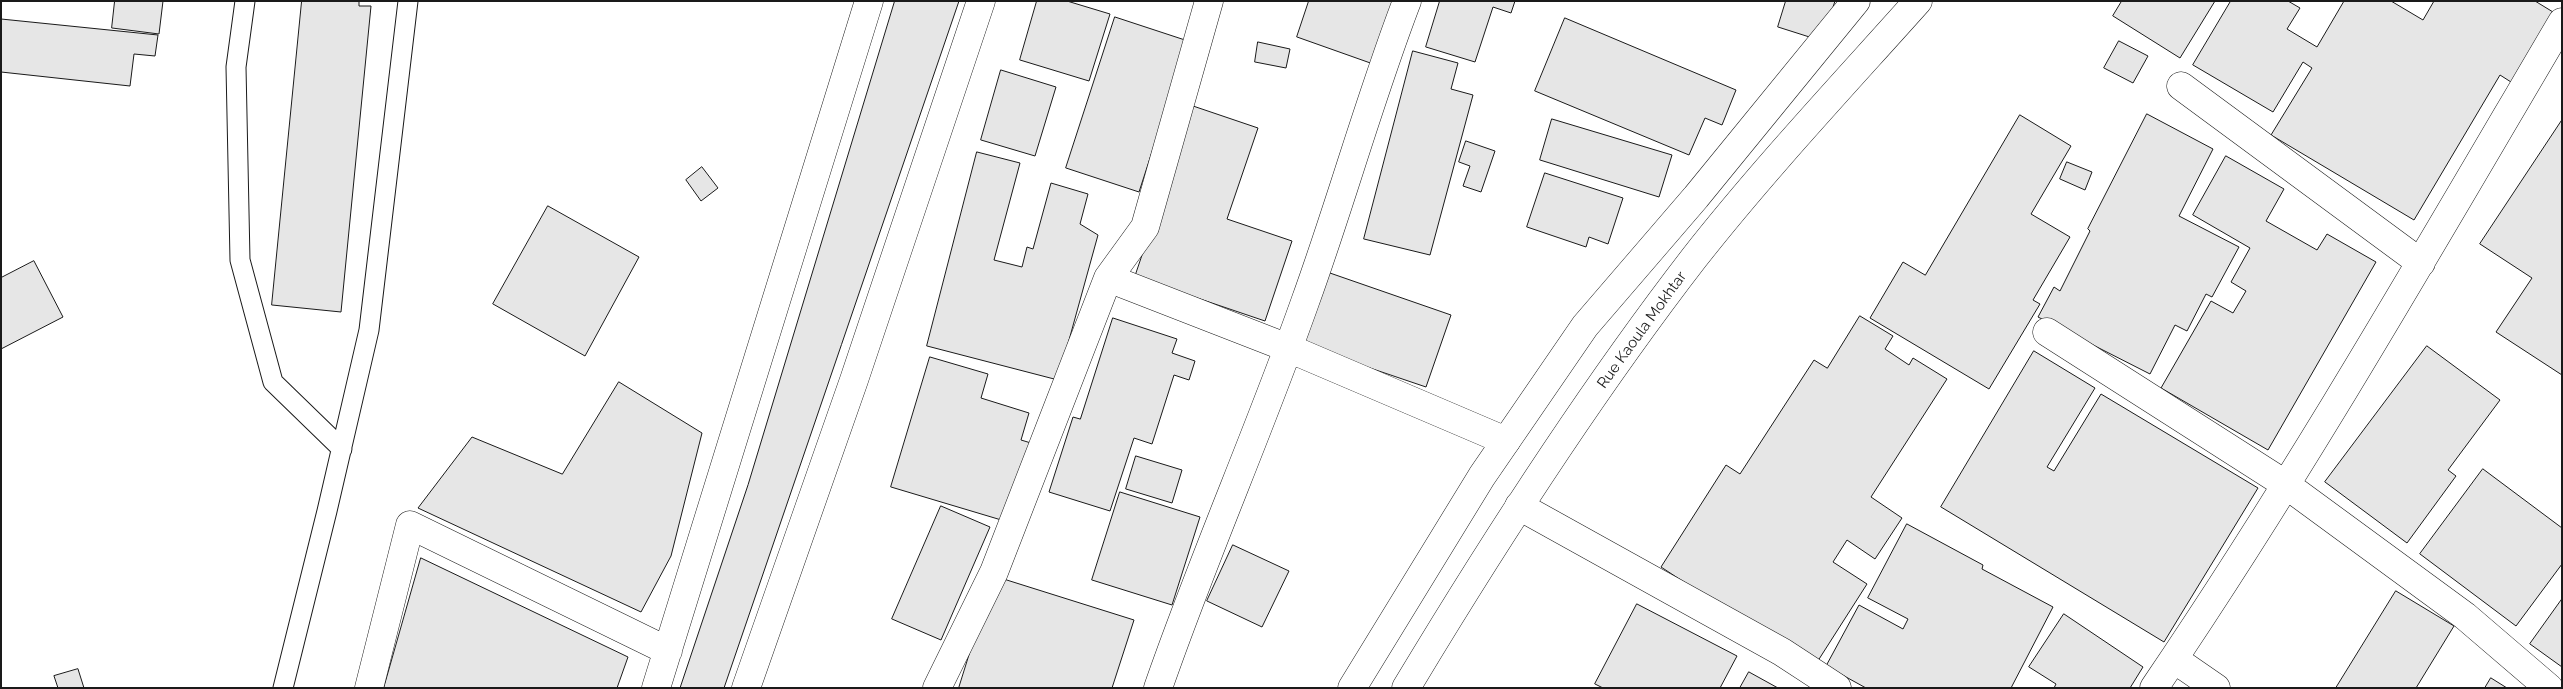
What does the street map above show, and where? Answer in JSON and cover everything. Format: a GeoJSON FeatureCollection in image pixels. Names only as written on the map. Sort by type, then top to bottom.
{"type":"FeatureCollection","features":[{"type":"Feature","properties":{"kind":"street"},"geometry":{"type":"LineString","coordinates":[[656,688],[869,1]]}},
{"type":"Feature","properties":{"kind":"street"},"geometry":{"type":"LineString","coordinates":[[746,688],[854,380],[981,1]]}},
{"type":"Feature","properties":{"kind":"street"},"geometry":{"type":"LineString","coordinates":[[1158,688],[1187,603],[1288,348],[1407,1]]}},
{"type":"Feature","properties":{"kind":"street"},"geometry":{"type":"LineString","coordinates":[[1352,688],[1423,570],[1506,441],[1585,326],[1696,196],[1856,1]]}},
{"type":"Feature","properties":{"kind":"street","name":"Rue Kaoula Mokhtar"},"geometry":{"type":"LineString","coordinates":[[1406,688],[1519,506],[1622,356],[1695,257],[1798,136],[1918,1]]}},
{"type":"Feature","properties":{"kind":"street"},"geometry":{"type":"LineString","coordinates":[[937,688],[994,572],[1108,278],[1145,227],[1207,2]]}},
{"type":"Feature","properties":{"kind":"street"},"geometry":{"type":"LineString","coordinates":[[2154,688],[2285,484],[2421,263],[2562,22]]}},
{"type":"Feature","properties":{"kind":"street"},"geometry":{"type":"LineString","coordinates":[[2182,86],[2421,263]]}},
{"type":"Feature","properties":{"kind":"street"},"geometry":{"type":"LineString","coordinates":[[1108,278],[1288,348],[1506,441]]}},
{"type":"Feature","properties":{"kind":"street"},"geometry":{"type":"LineString","coordinates":[[2047,332],[2285,484],[2465,616],[2549,688]]}},
{"type":"Feature","properties":{"kind":"street"},"geometry":{"type":"LineString","coordinates":[[1519,506],[1782,652],[1837,688]]}},
{"type":"Feature","properties":{"kind":"street"},"geometry":{"type":"LineString","coordinates":[[369,688],[410,524],[668,652]]}},
{"type":"Feature","properties":{"kind":"street"},"geometry":{"type":"LineString","coordinates":[[2174,658],[2216,688]]}},
{"type":"Feature","properties":{"kind":"lane"},"geometry":{"type":"LineString","coordinates":[[245,1],[236,67],[240,260],[273,382],[342,449]]}},
{"type":"Feature","properties":{"kind":"lane"},"geometry":{"type":"LineString","coordinates":[[283,688],[342,449],[369,330],[408,1]]}},
{"type":"Feature","properties":{"kind":"building"},"geometry":{"type":"Polygon","coordinates":[[[115,1],[163,1],[159,34],[112,28],[115,1]]]}},
{"type":"Feature","properties":{"kind":"building"},"geometry":{"type":"Polygon","coordinates":[[[302,1],[359,1],[359,6],[371,6],[341,312],[272,305],[302,1]]]}},
{"type":"Feature","properties":{"kind":"building"},"geometry":{"type":"Polygon","coordinates":[[[895,1],[959,1],[724,688],[680,688],[748,485],[895,1]]]}},
{"type":"Feature","properties":{"kind":"building"},"geometry":{"type":"Polygon","coordinates":[[[1037,1],[1067,1],[1110,14],[1089,81],[1020,60],[1037,1]]]}},
{"type":"Feature","properties":{"kind":"building"},"geometry":{"type":"Polygon","coordinates":[[[1309,1],[1399,1],[1376,65],[1297,37],[1309,1]]]}},
{"type":"Feature","properties":{"kind":"building"},"geometry":{"type":"Polygon","coordinates":[[[1440,1],[1515,1],[1511,13],[1493,7],[1475,62],[1426,47],[1440,1]]]}},
{"type":"Feature","properties":{"kind":"building"},"geometry":{"type":"Polygon","coordinates":[[[1786,1],[1835,1],[1822,41],[1778,27],[1786,1]]]}},
{"type":"Feature","properties":{"kind":"building"},"geometry":{"type":"Polygon","coordinates":[[[2122,1],[2215,1],[2180,58],[2113,16],[2122,1]]]}},
{"type":"Feature","properties":{"kind":"building"},"geometry":{"type":"Polygon","coordinates":[[[2231,1],[2288,1],[2300,8],[2287,29],[2317,47],[2344,1],[2391,1],[2423,20],[2434,1],[2535,1],[2553,12],[2511,82],[2500,75],[2414,220],[2271,135],[2312,68],[2303,62],[2273,112],[2193,65],[2231,1]]]}},
{"type":"Feature","properties":{"kind":"building"},"geometry":{"type":"Polygon","coordinates":[[[1115,17],[1188,41],[1139,192],[1066,168],[1115,17]]]}},
{"type":"Feature","properties":{"kind":"building"},"geometry":{"type":"Polygon","coordinates":[[[1565,18],[1736,90],[1722,125],[1705,118],[1689,155],[1535,91],[1565,18]]]}},
{"type":"Feature","properties":{"kind":"building"},"geometry":{"type":"Polygon","coordinates":[[[1,19],[158,35],[155,56],[134,54],[130,86],[1,72],[1,19]]]}},
{"type":"Feature","properties":{"kind":"building"},"geometry":{"type":"Polygon","coordinates":[[[2119,41],[2148,56],[2133,83],[2104,68],[2119,41]]]}},
{"type":"Feature","properties":{"kind":"building"},"geometry":{"type":"Polygon","coordinates":[[[1258,42],[1290,49],[1286,68],[1255,62],[1258,42]]]}},
{"type":"Feature","properties":{"kind":"building"},"geometry":{"type":"Polygon","coordinates":[[[1413,51],[1458,63],[1451,89],[1473,95],[1430,255],[1364,239],[1413,51]]]}},
{"type":"Feature","properties":{"kind":"building"},"geometry":{"type":"Polygon","coordinates":[[[1001,70],[1056,87],[1035,156],[981,140],[1001,70]]]}},
{"type":"Feature","properties":{"kind":"building"},"geometry":{"type":"Polygon","coordinates":[[[1193,106],[1258,128],[1227,219],[1292,241],[1265,321],[1135,277],[1193,106]]]}},
{"type":"Feature","properties":{"kind":"building"},"geometry":{"type":"Polygon","coordinates":[[[2147,114],[2213,149],[2179,216],[2239,247],[2212,297],[2206,294],[2187,331],[2175,325],[2150,374],[2038,317],[2054,287],[2060,291],[2090,231],[2088,229],[2147,114]]]}},
{"type":"Feature","properties":{"kind":"building"},"geometry":{"type":"Polygon","coordinates":[[[2020,115],[2071,146],[2031,214],[2070,237],[2033,300],[2040,304],[1989,389],[1870,318],[1903,262],[1925,275],[2020,115]]]}},
{"type":"Feature","properties":{"kind":"building"},"geometry":{"type":"Polygon","coordinates":[[[1552,119],[1672,155],[1659,197],[1540,160],[1552,119]]]}},
{"type":"Feature","properties":{"kind":"building"},"geometry":{"type":"Polygon","coordinates":[[[2562,120],[2562,375],[2496,332],[2532,278],[2480,244],[2562,120]]]}},
{"type":"Feature","properties":{"kind":"building"},"geometry":{"type":"Polygon","coordinates":[[[1466,141],[1495,151],[1481,192],[1463,186],[1470,166],[1459,162],[1466,141]]]}},
{"type":"Feature","properties":{"kind":"building"},"geometry":{"type":"Polygon","coordinates":[[[977,152],[1020,163],[994,260],[1022,267],[1027,247],[1033,249],[1051,183],[1088,194],[1080,224],[1098,235],[1058,380],[927,346],[977,152]]]}},
{"type":"Feature","properties":{"kind":"building"},"geometry":{"type":"Polygon","coordinates":[[[2226,156],[2284,189],[2266,221],[2317,250],[2327,234],[2376,262],[2268,450],[2161,388],[2211,301],[2233,313],[2246,291],[2231,282],[2250,248],[2193,215],[2226,156]]]}},
{"type":"Feature","properties":{"kind":"building"},"geometry":{"type":"Polygon","coordinates":[[[2067,162],[2092,172],[2085,190],[2060,179],[2067,162]]]}},
{"type":"Feature","properties":{"kind":"building"},"geometry":{"type":"Polygon","coordinates":[[[702,167],[718,188],[701,201],[686,180],[702,167]]]}},
{"type":"Feature","properties":{"kind":"building"},"geometry":{"type":"Polygon","coordinates":[[[1545,173],[1623,198],[1608,244],[1589,237],[1586,247],[1527,227],[1545,173]]]}},
{"type":"Feature","properties":{"kind":"building"},"geometry":{"type":"Polygon","coordinates":[[[548,206],[639,257],[585,356],[493,304],[548,206]]]}},
{"type":"Feature","properties":{"kind":"building"},"geometry":{"type":"Polygon","coordinates":[[[34,261],[63,317],[1,349],[1,278],[34,261]]]}},
{"type":"Feature","properties":{"kind":"building"},"geometry":{"type":"Polygon","coordinates":[[[1327,272],[1451,315],[1426,387],[1302,345],[1327,272]]]}},
{"type":"Feature","properties":{"kind":"building"},"geometry":{"type":"Polygon","coordinates":[[[1860,316],[1893,336],[1885,349],[1909,365],[1913,358],[1947,379],[1871,497],[1902,518],[1875,559],[1847,540],[1833,562],[1867,584],[1814,667],[1661,567],[1726,465],[1740,474],[1814,360],[1827,368],[1860,316]]]}},
{"type":"Feature","properties":{"kind":"building"},"geometry":{"type":"Polygon","coordinates":[[[1113,318],[1177,339],[1172,353],[1195,361],[1189,380],[1174,375],[1152,444],[1134,438],[1110,511],[1049,492],[1073,417],[1080,419],[1113,318]]]}},
{"type":"Feature","properties":{"kind":"building"},"geometry":{"type":"Polygon","coordinates":[[[2427,346],[2500,400],[2448,470],[2456,476],[2407,543],[2325,482],[2427,346]]]}},
{"type":"Feature","properties":{"kind":"building"},"geometry":{"type":"Polygon","coordinates":[[[2034,351],[2095,388],[2047,467],[2054,471],[2101,394],[2258,488],[2164,642],[1941,507],[2034,351]]]}},
{"type":"Feature","properties":{"kind":"building"},"geometry":{"type":"Polygon","coordinates":[[[930,357],[988,374],[981,398],[1029,413],[1021,440],[1031,443],[1008,522],[891,487],[930,357]]]}},
{"type":"Feature","properties":{"kind":"building"},"geometry":{"type":"Polygon","coordinates":[[[619,382],[702,433],[671,556],[641,612],[418,508],[472,437],[562,474],[619,382]]]}},
{"type":"Feature","properties":{"kind":"building"},"geometry":{"type":"Polygon","coordinates":[[[1136,456],[1182,470],[1172,503],[1126,489],[1136,456]]]}},
{"type":"Feature","properties":{"kind":"building"},"geometry":{"type":"Polygon","coordinates":[[[2483,469],[2562,528],[2562,564],[2516,626],[2420,554],[2483,469]]]}},
{"type":"Feature","properties":{"kind":"building"},"geometry":{"type":"Polygon","coordinates":[[[1120,492],[1200,517],[1172,605],[1092,580],[1120,492]]]}},
{"type":"Feature","properties":{"kind":"building"},"geometry":{"type":"Polygon","coordinates":[[[941,506],[990,527],[941,640],[892,619],[941,506]]]}},
{"type":"Feature","properties":{"kind":"building"},"geometry":{"type":"Polygon","coordinates":[[[1907,524],[1983,565],[1982,569],[2053,607],[2011,688],[1866,688],[1826,666],[1859,605],[1903,629],[1908,619],[1868,598],[1907,524]]]}},
{"type":"Feature","properties":{"kind":"building"},"geometry":{"type":"Polygon","coordinates":[[[1233,545],[1289,571],[1262,627],[1207,601],[1233,545]]]}},
{"type":"Feature","properties":{"kind":"building"},"geometry":{"type":"Polygon","coordinates":[[[421,558],[628,657],[617,688],[384,688],[421,558]]]}},
{"type":"Feature","properties":{"kind":"building"},"geometry":{"type":"Polygon","coordinates":[[[994,576],[1134,620],[1112,688],[959,688],[994,576]]]}},
{"type":"Feature","properties":{"kind":"building"},"geometry":{"type":"Polygon","coordinates":[[[2396,591],[2454,626],[2416,688],[2336,688],[2396,591]]]}},
{"type":"Feature","properties":{"kind":"building"},"geometry":{"type":"Polygon","coordinates":[[[2562,599],[2562,667],[2530,644],[2562,599]]]}},
{"type":"Feature","properties":{"kind":"building"},"geometry":{"type":"Polygon","coordinates":[[[1637,604],[1737,656],[1720,688],[1603,688],[1595,684],[1637,604]]]}},
{"type":"Feature","properties":{"kind":"building"},"geometry":{"type":"Polygon","coordinates":[[[2064,614],[2143,667],[2130,688],[2054,688],[2056,684],[2029,667],[2064,614]]]}},
{"type":"Feature","properties":{"kind":"building"},"geometry":{"type":"Polygon","coordinates":[[[78,669],[84,688],[58,688],[54,676],[78,669]]]}},
{"type":"Feature","properties":{"kind":"building"},"geometry":{"type":"Polygon","coordinates":[[[1749,672],[1778,688],[1740,688],[1749,672]]]}},
{"type":"Feature","properties":{"kind":"building"},"geometry":{"type":"Polygon","coordinates":[[[2491,678],[2507,688],[2485,688],[2491,678]]]}}]}
